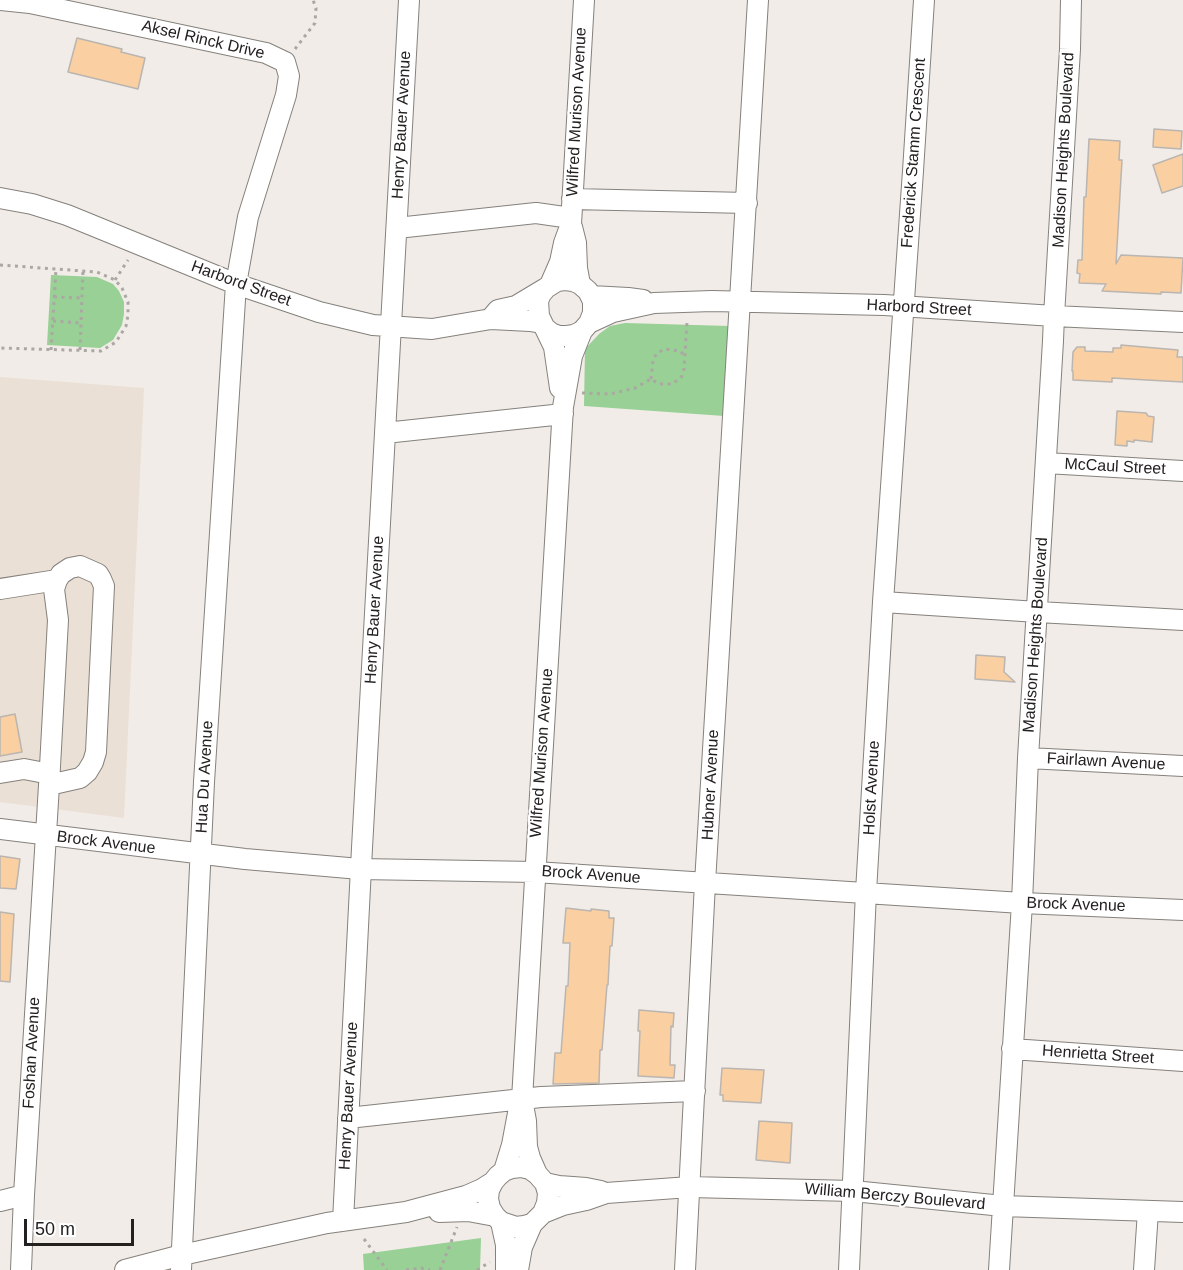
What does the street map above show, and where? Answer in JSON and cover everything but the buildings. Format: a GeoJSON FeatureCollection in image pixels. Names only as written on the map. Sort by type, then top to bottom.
{"type":"FeatureCollection","features":[{"type":"Feature","properties":{"kind":"street","name":"Aksel Rinck Drive"},"geometry":{"type":"LineString","coordinates":[[0,0],[31,1],[266,53],[285,62],[289,76],[286,95],[248,217],[236,284]]}},
{"type":"Feature","properties":{"kind":"street","name":"Henry Bauer Avenue"},"geometry":{"type":"LineString","coordinates":[[343,1221],[360,868],[409,0]]}},
{"type":"Feature","properties":{"kind":"street","name":"Wilfred Murison Avenue"},"geometry":{"type":"LineString","coordinates":[[548,286],[560,262],[571,214],[584,0]]}},
{"type":"Feature","properties":{"kind":"street"},"geometry":{"type":"LineString","coordinates":[[740,301],[758,0]]}},
{"type":"Feature","properties":{"kind":"street","name":"Frederick Stamm Crescent"},"geometry":{"type":"LineString","coordinates":[[904,307],[924,0]]}},
{"type":"Feature","properties":{"kind":"street","name":"Madison Heights Boulevard"},"geometry":{"type":"LineString","coordinates":[[999,1270],[1022,903],[1028,758],[1071,0]]}},
{"type":"Feature","properties":{"kind":"street","name":"Harbord Street"},"geometry":{"type":"LineString","coordinates":[[0,198],[32,204],[68,215],[236,284],[319,312],[373,325],[432,329],[490,319],[530,321],[543,326]]}},
{"type":"Feature","properties":{"kind":"street"},"geometry":{"type":"LineString","coordinates":[[396,228],[536,213],[571,214],[747,203]]}},
{"type":"Feature","properties":{"kind":"street","name":"Wilfred Murison Avenue"},"geometry":{"type":"LineString","coordinates":[[571,214],[577,268],[586,290]]}},
{"type":"Feature","properties":{"kind":"street"},"geometry":{"type":"LineString","coordinates":[[565,280],[573,281],[586,290],[594,307],[592,318],[585,328],[567,336],[559,336],[543,326],[537,309],[538,301],[548,286],[565,280]]}},
{"type":"Feature","properties":{"kind":"street","name":"Hua Du Avenue"},"geometry":{"type":"LineString","coordinates":[[182,1262],[204,782],[236,284]]}},
{"type":"Feature","properties":{"kind":"street","name":"Harbord Street"},"geometry":{"type":"LineString","coordinates":[[490,319],[498,310],[516,306],[548,286]]}},
{"type":"Feature","properties":{"kind":"street","name":"Harbord Street"},"geometry":{"type":"LineString","coordinates":[[586,290],[654,303]]}},
{"type":"Feature","properties":{"kind":"street","name":"Harbord Street"},"geometry":{"type":"LineString","coordinates":[[585,328],[613,312],[654,303],[712,301],[904,307],[1183,322]]}},
{"type":"Feature","properties":{"kind":"street","name":"Hubner Avenue"},"geometry":{"type":"LineString","coordinates":[[686,1270],[705,883],[740,301]]}},
{"type":"Feature","properties":{"kind":"street","name":"Holst Avenue"},"geometry":{"type":"LineString","coordinates":[[849,1270],[866,892],[883,602],[904,307]]}},
{"type":"Feature","properties":{"kind":"street","name":"Wilfred Murison Avenue"},"geometry":{"type":"LineString","coordinates":[[543,326],[555,347],[563,410]]}},
{"type":"Feature","properties":{"kind":"street","name":"Wilfred Murison Avenue"},"geometry":{"type":"LineString","coordinates":[[498,1176],[512,1146],[522,1099],[563,410],[572,356],[585,328]]}},
{"type":"Feature","properties":{"kind":"street"},"geometry":{"type":"LineString","coordinates":[[385,433],[563,410]]}},
{"type":"Feature","properties":{"kind":"street","name":"McCaul Street"},"geometry":{"type":"LineString","coordinates":[[1046,463],[1183,471]]}},
{"type":"Feature","properties":{"kind":"street"},"geometry":{"type":"LineString","coordinates":[[0,589],[57,580],[70,568],[80,566],[98,574],[104,586],[96,752],[93,762],[80,778],[49,779],[24,770],[0,773]]}},
{"type":"Feature","properties":{"kind":"street","name":"Foshan Avenue"},"geometry":{"type":"LineString","coordinates":[[21,1270],[58,620],[54,600],[57,580]]}},
{"type":"Feature","properties":{"kind":"street"},"geometry":{"type":"LineString","coordinates":[[883,602],[1183,620]]}},
{"type":"Feature","properties":{"kind":"street","name":"Fairlawn Avenue"},"geometry":{"type":"LineString","coordinates":[[1028,758],[1183,766]]}},
{"type":"Feature","properties":{"kind":"street","name":"Brock Avenue"},"geometry":{"type":"LineString","coordinates":[[0,829],[245,860],[360,868],[535,872],[1022,903],[1183,910]]}},
{"type":"Feature","properties":{"kind":"street","name":"Henrietta Street"},"geometry":{"type":"LineString","coordinates":[[1012,1049],[1183,1061]]}},
{"type":"Feature","properties":{"kind":"street"},"geometry":{"type":"LineString","coordinates":[[348,1118],[541,1097],[695,1091]]}},
{"type":"Feature","properties":{"kind":"street","name":"Wilfred Murison Avenue"},"geometry":{"type":"LineString","coordinates":[[522,1099],[526,1120],[527,1147],[541,1179]]}},
{"type":"Feature","properties":{"kind":"street"},"geometry":{"type":"LineString","coordinates":[[125,1270],[182,1262],[327,1223],[406,1212],[466,1196],[512,1168],[521,1167],[530,1169],[541,1179],[548,1193],[547,1203],[522,1247],[518,1270]]}},
{"type":"Feature","properties":{"kind":"street"},"geometry":{"type":"LineString","coordinates":[[498,1176],[489,1190],[488,1199],[505,1238],[499,1265]]}},
{"type":"Feature","properties":{"kind":"street","name":"William Berczy Boulevard"},"geometry":{"type":"LineString","coordinates":[[541,1179],[559,1186],[586,1188],[606,1193]]}},
{"type":"Feature","properties":{"kind":"street","name":"William Berczy Boulevard"},"geometry":{"type":"LineString","coordinates":[[538,1218],[570,1203],[606,1193],[690,1187],[853,1191],[1003,1206],[1183,1212]]}},
{"type":"Feature","properties":{"kind":"street"},"geometry":{"type":"LineString","coordinates":[[0,1201],[24,1196]]}},
{"type":"Feature","properties":{"kind":"street"},"geometry":{"type":"LineString","coordinates":[[406,1212],[468,1211],[498,1219],[516,1227],[538,1218]]}},
{"type":"Feature","properties":{"kind":"street"},"geometry":{"type":"LineString","coordinates":[[1144,1270],[1148,1211]]}},
{"type":"Feature","properties":{"kind":"path"},"geometry":{"type":"LineString","coordinates":[[285,62],[315,23],[316,8],[313,0]]}},
{"type":"Feature","properties":{"kind":"path"},"geometry":{"type":"LineString","coordinates":[[115,280],[128,260]]}},
{"type":"Feature","properties":{"kind":"path"},"geometry":{"type":"LineString","coordinates":[[0,265],[97,272],[115,280],[122,288],[128,302],[126,326],[116,342],[101,351],[0,348]]}},
{"type":"Feature","properties":{"kind":"path"},"geometry":{"type":"LineString","coordinates":[[51,350],[56,269]]}},
{"type":"Feature","properties":{"kind":"path"},"geometry":{"type":"LineString","coordinates":[[80,350],[83,271]]}},
{"type":"Feature","properties":{"kind":"path"},"geometry":{"type":"LineString","coordinates":[[54,297],[82,298]]}},
{"type":"Feature","properties":{"kind":"path"},"geometry":{"type":"LineString","coordinates":[[53,321],[81,323]]}},
{"type":"Feature","properties":{"kind":"path"},"geometry":{"type":"LineString","coordinates":[[651,379],[659,384],[671,384],[682,376],[687,322]]}},
{"type":"Feature","properties":{"kind":"path"},"geometry":{"type":"LineString","coordinates":[[651,379],[653,360],[657,353],[665,349],[680,351],[685,356]]}},
{"type":"Feature","properties":{"kind":"path"},"geometry":{"type":"LineString","coordinates":[[580,393],[622,392],[651,379]]}},
{"type":"Feature","properties":{"kind":"path"},"geometry":{"type":"LineString","coordinates":[[440,1270],[458,1225]]}},
{"type":"Feature","properties":{"kind":"path"},"geometry":{"type":"LineString","coordinates":[[364,1239],[387,1270]]}},
{"type":"Feature","properties":{"kind":"path"},"geometry":{"type":"LineString","coordinates":[[477,1270],[499,1265]]}},
{"type":"Feature","properties":{"kind":"path"},"geometry":{"type":"LineString","coordinates":[[406,1270],[421,1268],[430,1270]]}},
{"type":"Feature","properties":{"kind":"shaded area"},"geometry":{"type":"Polygon","coordinates":[[[0,377],[144,388],[124,818],[0,802],[0,377]]]}},
{"type":"Feature","properties":{"kind":"green space"},"geometry":{"type":"Polygon","coordinates":[[[51,275],[97,277],[113,284],[124,302],[124,314],[122,325],[113,340],[100,348],[47,345],[51,275]]]}},
{"type":"Feature","properties":{"kind":"green space"},"geometry":{"type":"Polygon","coordinates":[[[625,323],[729,326],[724,416],[584,406],[585,349],[610,326],[625,323]]]}},
{"type":"Feature","properties":{"kind":"green space"},"geometry":{"type":"Polygon","coordinates":[[[481,1238],[480,1270],[364,1270],[363,1254],[481,1238]]]}}]}
